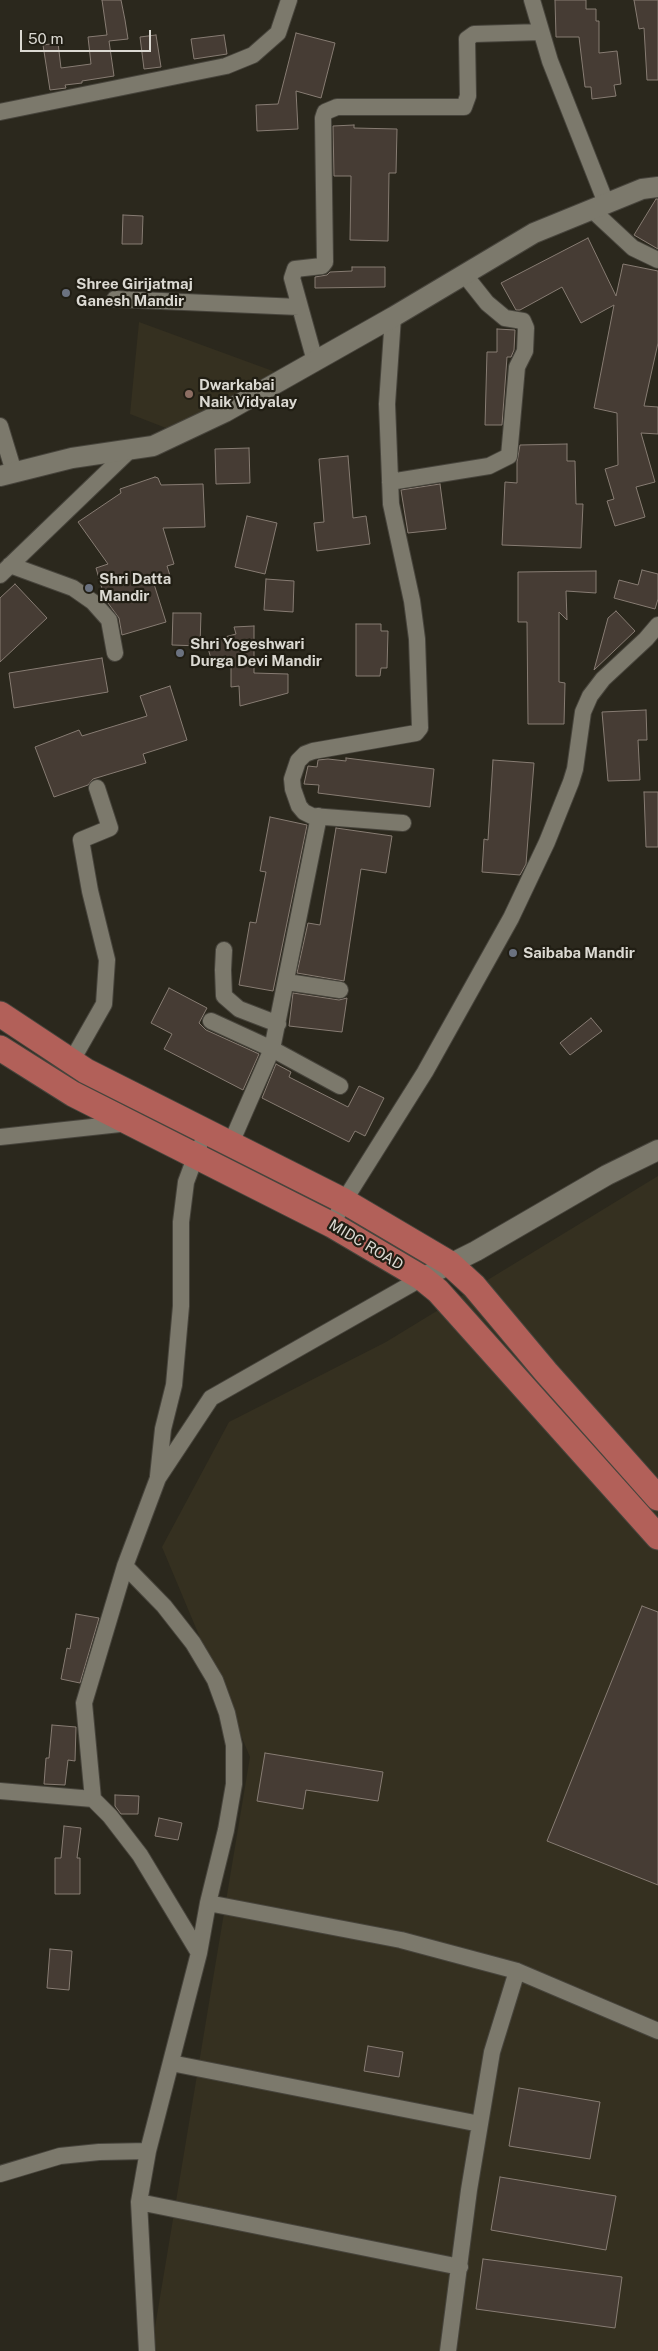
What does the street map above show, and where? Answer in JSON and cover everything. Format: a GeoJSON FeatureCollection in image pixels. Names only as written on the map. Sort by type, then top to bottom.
{"type":"FeatureCollection","features":[{"type":"Feature","properties":{"kind":"main road","name":"MIDC ROAD"},"geometry":{"type":"LineString","coordinates":[[0,1014],[86,1071],[344,1201],[450,1264],[474,1286],[556,1383],[658,1498]]}},
{"type":"Feature","properties":{"kind":"main road","name":"MIDC ROAD"},"geometry":{"type":"LineString","coordinates":[[0,1048],[73,1094],[332,1225],[422,1278],[438,1290],[658,1537]]}},
{"type":"Feature","properties":{"kind":"main road"},"geometry":{"type":"LineString","coordinates":[[535,1399],[556,1383]]}},
{"type":"Feature","properties":{"kind":"street"},"geometry":{"type":"LineString","coordinates":[[0,112],[226,66],[253,56],[278,33],[289,0]]}},
{"type":"Feature","properties":{"kind":"street"},"geometry":{"type":"LineString","coordinates":[[532,0],[550,61],[599,206],[633,248],[658,260]]}},
{"type":"Feature","properties":{"kind":"street"},"geometry":{"type":"LineString","coordinates":[[315,361],[299,307],[293,273],[295,269],[322,266],[325,262],[323,118],[325,112],[337,107],[464,107],[468,96],[467,39],[474,34],[541,32]]}},
{"type":"Feature","properties":{"kind":"street"},"geometry":{"type":"LineString","coordinates":[[0,426],[7,474],[72,458],[153,446],[225,412],[393,317],[534,233],[642,188],[658,187]]}},
{"type":"Feature","properties":{"kind":"street"},"geometry":{"type":"LineString","coordinates":[[390,482],[489,466],[509,456],[517,367],[525,351],[526,328],[522,321],[505,318],[487,303],[464,274]]}},
{"type":"Feature","properties":{"kind":"street"},"geometry":{"type":"LineString","coordinates":[[115,300],[299,307]]}},
{"type":"Feature","properties":{"kind":"street"},"geometry":{"type":"LineString","coordinates":[[393,317],[387,396],[390,504],[412,601],[417,639],[420,728],[416,733],[305,754],[293,769],[293,789],[299,806],[304,812],[319,816],[403,823]]}},
{"type":"Feature","properties":{"kind":"street"},"geometry":{"type":"LineString","coordinates":[[5,570],[131,449]]}},
{"type":"Feature","properties":{"kind":"street"},"geometry":{"type":"LineString","coordinates":[[5,570],[73,588],[93,602],[108,620],[116,653]]}},
{"type":"Feature","properties":{"kind":"street"},"geometry":{"type":"LineString","coordinates":[[332,1225],[344,1201],[425,1072],[512,918],[547,842],[571,782],[575,769],[583,712],[590,696],[603,679],[646,639],[658,625]]}},
{"type":"Feature","properties":{"kind":"street"},"geometry":{"type":"LineString","coordinates":[[71,1062],[104,1004],[107,960],[90,891],[81,840],[110,828],[97,788]]}},
{"type":"Feature","properties":{"kind":"street"},"geometry":{"type":"LineString","coordinates":[[231,1143],[272,1049],[319,816]]}},
{"type":"Feature","properties":{"kind":"street"},"geometry":{"type":"LineString","coordinates":[[224,950],[222,970],[224,996],[239,1009],[278,1024]]}},
{"type":"Feature","properties":{"kind":"street"},"geometry":{"type":"LineString","coordinates":[[287,982],[340,990]]}},
{"type":"Feature","properties":{"kind":"street"},"geometry":{"type":"LineString","coordinates":[[211,1021],[272,1049],[340,1086]]}},
{"type":"Feature","properties":{"kind":"street"},"geometry":{"type":"LineString","coordinates":[[0,1138],[132,1123]]}},
{"type":"Feature","properties":{"kind":"street"},"geometry":{"type":"LineString","coordinates":[[158,1478],[163,1429],[174,1385],[181,1306],[181,1222],[186,1182],[205,1130]]}},
{"type":"Feature","properties":{"kind":"street"},"geometry":{"type":"LineString","coordinates":[[199,1952],[140,1855],[110,1816],[93,1799],[84,1703],[125,1566],[158,1478],[211,1398],[422,1278],[484,1246],[607,1175],[658,1150]]}},
{"type":"Feature","properties":{"kind":"street"},"geometry":{"type":"LineString","coordinates":[[125,1566],[164,1606],[194,1643],[214,1680],[227,1713],[234,1745],[234,1784],[226,1830],[208,1903],[199,1952],[148,2151],[139,2202],[147,2351]]}},
{"type":"Feature","properties":{"kind":"street"},"geometry":{"type":"LineString","coordinates":[[0,1791],[93,1799]]}},
{"type":"Feature","properties":{"kind":"street"},"geometry":{"type":"LineString","coordinates":[[208,1903],[401,1940],[517,1971],[658,2031]]}},
{"type":"Feature","properties":{"kind":"street"},"geometry":{"type":"LineString","coordinates":[[448,2351],[469,2190],[492,2052],[517,1971]]}},
{"type":"Feature","properties":{"kind":"street"},"geometry":{"type":"LineString","coordinates":[[171,2063],[480,2124]]}},
{"type":"Feature","properties":{"kind":"street"},"geometry":{"type":"LineString","coordinates":[[0,2174],[60,2156],[98,2152],[148,2151]]}},
{"type":"Feature","properties":{"kind":"street"},"geometry":{"type":"LineString","coordinates":[[139,2202],[460,2267]]}},
{"type":"Feature","properties":{"kind":"shaded area","name":"Dwarkabai Naik Vidyalay"},"geometry":{"type":"Polygon","coordinates":[[[139,322],[281,374],[179,433],[130,414],[139,322]]]}},
{"type":"Feature","properties":{"kind":"shaded area"},"geometry":{"type":"Polygon","coordinates":[[[658,1176],[658,2351],[151,2351],[250,1757],[162,1547],[229,1422],[386,1342],[658,1176]]]}},
{"type":"Feature","properties":{"kind":"building"},"geometry":{"type":"Polygon","coordinates":[[[102,0],[121,0],[128,39],[109,41],[114,76],[82,81],[82,83],[65,85],[66,88],[50,90],[43,45],[58,43],[61,68],[91,64],[88,37],[107,35],[102,0]]]}},
{"type":"Feature","properties":{"kind":"building"},"geometry":{"type":"Polygon","coordinates":[[[555,0],[586,0],[586,9],[596,9],[596,21],[599,21],[599,53],[617,51],[621,84],[614,85],[616,96],[592,99],[591,87],[585,87],[579,37],[556,37],[555,0]]]}},
{"type":"Feature","properties":{"kind":"building"},"geometry":{"type":"Polygon","coordinates":[[[634,0],[658,0],[658,80],[647,80],[644,28],[639,29],[634,0]]]}},
{"type":"Feature","properties":{"kind":"building"},"geometry":{"type":"Polygon","coordinates":[[[296,33],[335,43],[321,98],[296,91],[298,129],[257,131],[256,105],[278,104],[296,33]]]}},
{"type":"Feature","properties":{"kind":"building"},"geometry":{"type":"Polygon","coordinates":[[[156,35],[161,67],[144,69],[140,37],[156,35]]]}},
{"type":"Feature","properties":{"kind":"building"},"geometry":{"type":"Polygon","coordinates":[[[224,35],[227,54],[194,59],[191,39],[224,35]]]}},
{"type":"Feature","properties":{"kind":"building"},"geometry":{"type":"Polygon","coordinates":[[[354,125],[354,128],[397,129],[396,173],[389,173],[388,241],[350,240],[351,176],[334,176],[333,126],[354,125]]]}},
{"type":"Feature","properties":{"kind":"building"},"geometry":{"type":"Polygon","coordinates":[[[656,199],[658,199],[658,249],[634,235],[656,199]]]}},
{"type":"Feature","properties":{"kind":"building"},"geometry":{"type":"Polygon","coordinates":[[[123,215],[143,216],[142,244],[122,244],[123,215]]]}},
{"type":"Feature","properties":{"kind":"building"},"geometry":{"type":"Polygon","coordinates":[[[588,238],[616,296],[623,264],[658,271],[658,343],[644,406],[658,407],[658,434],[641,433],[655,482],[636,487],[645,517],[615,526],[607,501],[614,499],[605,469],[618,465],[617,413],[594,408],[614,305],[581,323],[562,287],[520,310],[516,310],[501,283],[588,238]]]}},
{"type":"Feature","properties":{"kind":"building"},"geometry":{"type":"Polygon","coordinates":[[[352,267],[385,267],[385,287],[315,288],[315,277],[327,275],[330,272],[352,271],[352,267]]]}},
{"type":"Feature","properties":{"kind":"building"},"geometry":{"type":"Polygon","coordinates":[[[497,329],[515,330],[514,350],[511,357],[507,357],[502,425],[485,425],[487,352],[497,352],[497,329]]]}},
{"type":"Feature","properties":{"kind":"building"},"geometry":{"type":"Polygon","coordinates":[[[567,444],[567,461],[575,461],[576,504],[583,504],[581,548],[502,545],[505,482],[517,483],[517,462],[520,445],[567,444]]]}},
{"type":"Feature","properties":{"kind":"building"},"geometry":{"type":"Polygon","coordinates":[[[249,448],[250,483],[216,484],[215,449],[249,448]]]}},
{"type":"Feature","properties":{"kind":"building"},"geometry":{"type":"Polygon","coordinates":[[[348,456],[353,518],[366,516],[370,544],[317,551],[314,523],[324,522],[319,459],[348,456]]]}},
{"type":"Feature","properties":{"kind":"building"},"geometry":{"type":"Polygon","coordinates":[[[155,477],[158,478],[161,485],[203,484],[205,527],[163,528],[174,564],[167,566],[171,579],[154,584],[166,622],[122,635],[119,618],[105,599],[96,568],[108,564],[78,522],[121,493],[120,489],[155,477]]]}},
{"type":"Feature","properties":{"kind":"building"},"geometry":{"type":"Polygon","coordinates":[[[440,484],[446,529],[408,533],[401,490],[440,484]]]}},
{"type":"Feature","properties":{"kind":"building"},"geometry":{"type":"Polygon","coordinates":[[[247,516],[277,523],[265,574],[235,567],[247,516]]]}},
{"type":"Feature","properties":{"kind":"building"},"geometry":{"type":"Polygon","coordinates":[[[642,570],[658,574],[658,599],[655,609],[614,598],[619,580],[638,585],[642,570]]]}},
{"type":"Feature","properties":{"kind":"building"},"geometry":{"type":"Polygon","coordinates":[[[596,571],[596,593],[566,591],[567,620],[559,612],[559,682],[565,683],[564,724],[528,724],[527,622],[518,622],[518,572],[596,571]]]}},
{"type":"Feature","properties":{"kind":"building"},"geometry":{"type":"Polygon","coordinates":[[[266,579],[294,581],[293,612],[264,610],[266,579]]]}},
{"type":"Feature","properties":{"kind":"building"},"geometry":{"type":"Polygon","coordinates":[[[15,584],[47,618],[0,662],[0,598],[15,584]]]}},
{"type":"Feature","properties":{"kind":"building"},"geometry":{"type":"Polygon","coordinates":[[[616,611],[635,631],[594,670],[608,618],[616,611]]]}},
{"type":"Feature","properties":{"kind":"building"},"geometry":{"type":"Polygon","coordinates":[[[173,613],[201,613],[200,646],[172,645],[173,613]]]}},
{"type":"Feature","properties":{"kind":"building"},"geometry":{"type":"Polygon","coordinates":[[[356,624],[381,624],[381,631],[388,631],[387,668],[381,668],[380,676],[356,676],[356,624]]]}},
{"type":"Feature","properties":{"kind":"building"},"geometry":{"type":"Polygon","coordinates":[[[254,626],[254,673],[288,674],[288,693],[240,706],[239,686],[231,687],[231,664],[213,665],[206,642],[236,634],[234,627],[254,626]]]}},
{"type":"Feature","properties":{"kind":"building"},"geometry":{"type":"Polygon","coordinates":[[[102,658],[108,692],[14,708],[9,673],[102,658]]]}},
{"type":"Feature","properties":{"kind":"building"},"geometry":{"type":"Polygon","coordinates":[[[170,686],[187,740],[143,754],[146,763],[93,779],[88,785],[54,797],[35,747],[79,730],[82,736],[147,716],[140,696],[170,686]]]}},
{"type":"Feature","properties":{"kind":"building"},"geometry":{"type":"Polygon","coordinates":[[[646,710],[647,740],[638,740],[640,780],[608,781],[602,712],[646,710]]]}},
{"type":"Feature","properties":{"kind":"building"},"geometry":{"type":"Polygon","coordinates":[[[346,758],[434,769],[430,807],[318,793],[319,785],[304,784],[308,766],[317,767],[318,760],[346,761],[346,758]]]}},
{"type":"Feature","properties":{"kind":"building"},"geometry":{"type":"Polygon","coordinates":[[[493,760],[534,763],[526,864],[520,875],[482,872],[484,839],[488,840],[493,760]]]}},
{"type":"Feature","properties":{"kind":"building"},"geometry":{"type":"Polygon","coordinates":[[[644,792],[658,792],[658,847],[646,847],[644,792]]]}},
{"type":"Feature","properties":{"kind":"building"},"geometry":{"type":"Polygon","coordinates":[[[270,817],[307,825],[273,991],[239,985],[250,922],[256,923],[266,872],[260,871],[270,817]]]}},
{"type":"Feature","properties":{"kind":"building"},"geometry":{"type":"Polygon","coordinates":[[[336,828],[392,836],[386,873],[361,869],[344,981],[297,973],[308,923],[320,925],[336,828]]]}},
{"type":"Feature","properties":{"kind":"building"},"geometry":{"type":"Polygon","coordinates":[[[169,988],[207,1008],[199,1023],[206,1030],[259,1054],[243,1090],[164,1049],[172,1034],[151,1023],[169,988]]]}},
{"type":"Feature","properties":{"kind":"building"},"geometry":{"type":"Polygon","coordinates":[[[293,993],[339,1000],[347,998],[342,1032],[289,1026],[293,993]]]}},
{"type":"Feature","properties":{"kind":"building"},"geometry":{"type":"Polygon","coordinates":[[[591,1018],[602,1031],[570,1055],[560,1043],[591,1018]]]}},
{"type":"Feature","properties":{"kind":"building"},"geometry":{"type":"Polygon","coordinates":[[[276,1064],[291,1072],[289,1077],[348,1107],[359,1086],[384,1098],[365,1136],[355,1131],[349,1142],[262,1098],[276,1064]]]}},
{"type":"Feature","properties":{"kind":"building"},"geometry":{"type":"Polygon","coordinates":[[[642,1606],[658,1612],[658,1885],[547,1841],[642,1606]]]}},
{"type":"Feature","properties":{"kind":"building"},"geometry":{"type":"Polygon","coordinates":[[[76,1614],[99,1618],[80,1683],[61,1679],[67,1648],[70,1649],[76,1614]]]}},
{"type":"Feature","properties":{"kind":"building"},"geometry":{"type":"Polygon","coordinates":[[[52,1725],[76,1727],[75,1761],[68,1760],[65,1785],[44,1784],[46,1758],[49,1758],[52,1725]]]}},
{"type":"Feature","properties":{"kind":"building"},"geometry":{"type":"Polygon","coordinates":[[[265,1753],[383,1772],[378,1801],[306,1790],[303,1809],[257,1801],[265,1753]]]}},
{"type":"Feature","properties":{"kind":"building"},"geometry":{"type":"Polygon","coordinates":[[[115,1795],[139,1796],[138,1814],[121,1814],[115,1806],[115,1795]]]}},
{"type":"Feature","properties":{"kind":"building"},"geometry":{"type":"Polygon","coordinates":[[[159,1818],[182,1823],[178,1840],[155,1836],[159,1818]]]}},
{"type":"Feature","properties":{"kind":"building"},"geometry":{"type":"Polygon","coordinates":[[[64,1826],[81,1828],[77,1858],[80,1858],[80,1894],[55,1894],[55,1858],[61,1858],[64,1826]]]}},
{"type":"Feature","properties":{"kind":"building"},"geometry":{"type":"Polygon","coordinates":[[[50,1949],[72,1951],[69,1990],[47,1988],[50,1949]]]}},
{"type":"Feature","properties":{"kind":"building"},"geometry":{"type":"Polygon","coordinates":[[[368,2046],[403,2052],[399,2077],[364,2071],[368,2046]]]}},
{"type":"Feature","properties":{"kind":"building"},"geometry":{"type":"Polygon","coordinates":[[[519,2088],[600,2102],[590,2159],[509,2146],[519,2088]]]}},
{"type":"Feature","properties":{"kind":"building"},"geometry":{"type":"Polygon","coordinates":[[[500,2177],[616,2196],[606,2250],[491,2230],[500,2177]]]}},
{"type":"Feature","properties":{"kind":"building"},"geometry":{"type":"Polygon","coordinates":[[[483,2259],[622,2277],[615,2328],[476,2309],[483,2259]]]}},
{"type":"Feature","properties":{"kind":"place","name":"Shree Girijatmaj Ganesh Mandir"},"geometry":{"type":"Point","coordinates":[66,293]}},
{"type":"Feature","properties":{"kind":"place","name":"Dwarkabai Naik Vidyalay"},"geometry":{"type":"Point","coordinates":[189,394]}},
{"type":"Feature","properties":{"kind":"place","name":"Shri Datta Mandir"},"geometry":{"type":"Point","coordinates":[89,588]}},
{"type":"Feature","properties":{"kind":"place","name":"Shri Yogeshwari Durga Devi Mandir"},"geometry":{"type":"Point","coordinates":[180,653]}},
{"type":"Feature","properties":{"kind":"place","name":"Saibaba Mandir"},"geometry":{"type":"Point","coordinates":[513,953]}}]}
